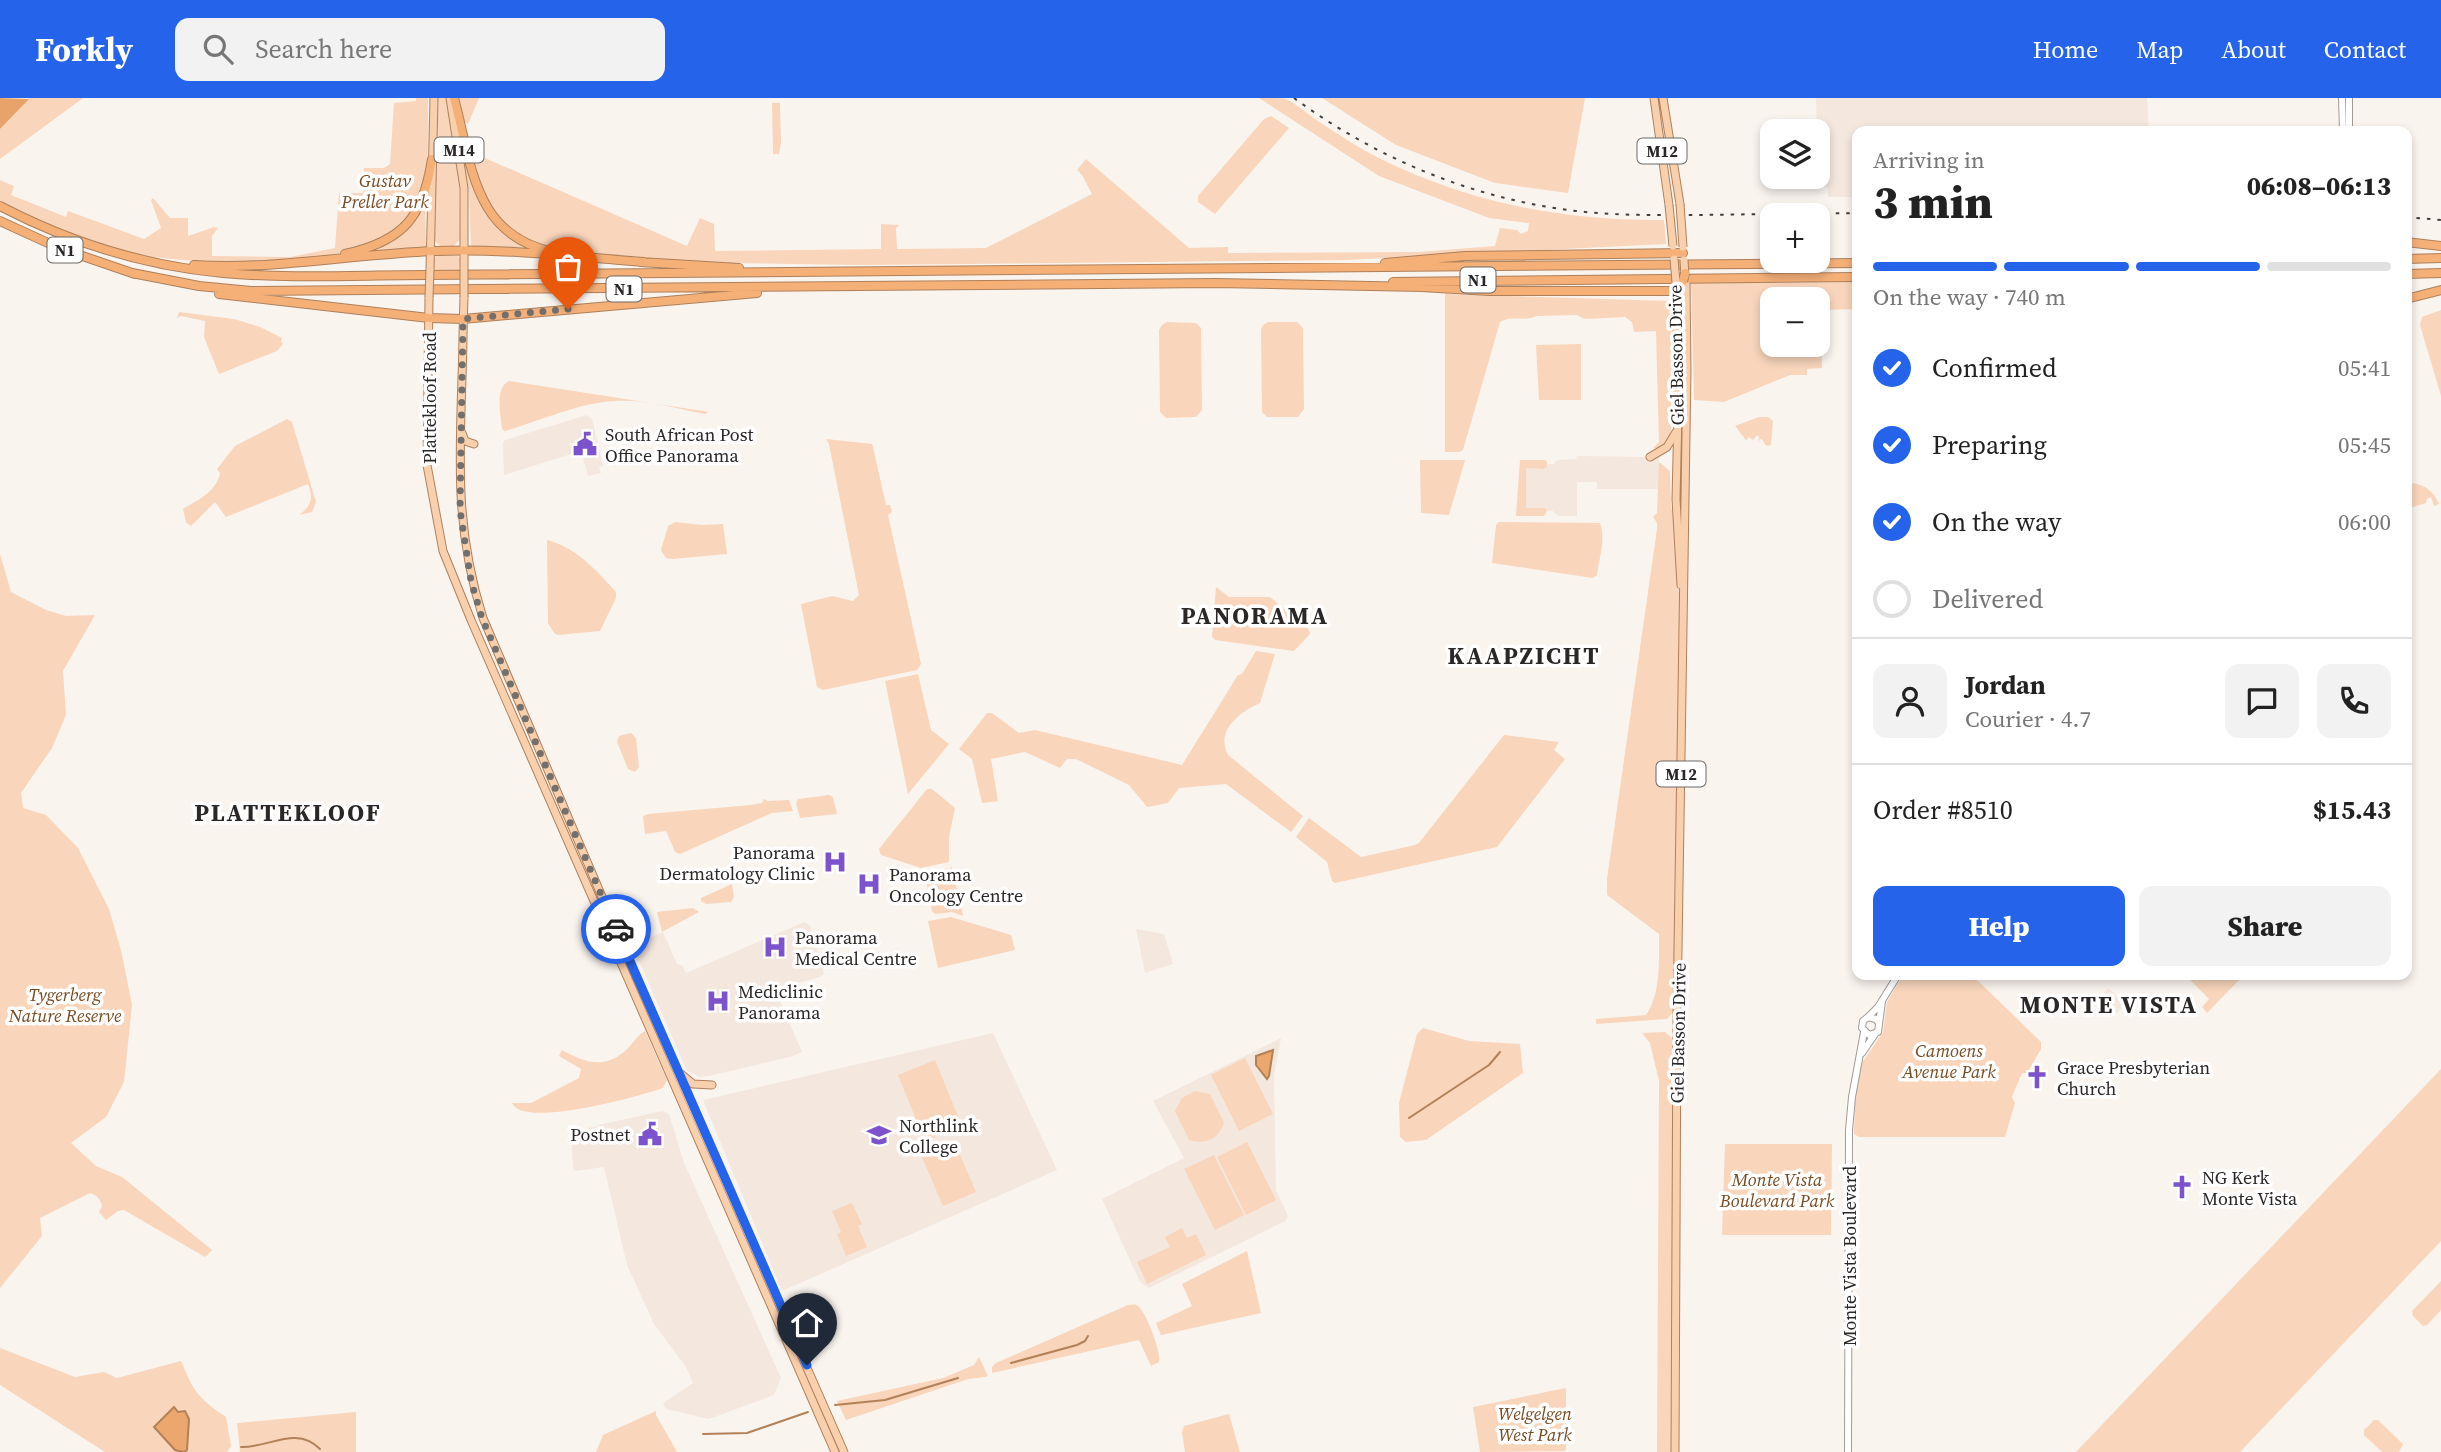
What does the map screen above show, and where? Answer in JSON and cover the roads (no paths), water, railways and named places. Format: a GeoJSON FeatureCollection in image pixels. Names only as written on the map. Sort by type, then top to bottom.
{"type":"FeatureCollection","features":[{"type":"Feature","properties":{"kind":"highway"},"geometry":{"type":"LineString","coordinates":[[452,98],[481,197],[492,216],[506,231],[544,250],[644,262]]}},
{"type":"Feature","properties":{"kind":"highway"},"geometry":{"type":"LineString","coordinates":[[288,265],[366,250],[396,235],[411,222],[421,205],[432,159]]}},
{"type":"Feature","properties":{"kind":"highway","name":"N1"},"geometry":{"type":"LineString","coordinates":[[0,206],[63,235],[132,257],[201,271],[250,275],[1852,263]]}},
{"type":"Feature","properties":{"kind":"highway","name":"N1"},"geometry":{"type":"LineString","coordinates":[[0,221],[59,248],[132,273],[186,284],[251,291],[1852,277]]}},
{"type":"Feature","properties":{"kind":"highway"},"geometry":{"type":"LineString","coordinates":[[2412,243],[2441,246]]}},
{"type":"Feature","properties":{"kind":"highway"},"geometry":{"type":"LineString","coordinates":[[132,257],[210,266],[288,265],[464,250],[829,272]]}},
{"type":"Feature","properties":{"kind":"highway"},"geometry":{"type":"LineString","coordinates":[[1344,268],[1465,256],[1683,253]]}},
{"type":"Feature","properties":{"kind":"highway"},"geometry":{"type":"LineString","coordinates":[[2412,259],[2441,258]]}},
{"type":"Feature","properties":{"kind":"highway"},"geometry":{"type":"LineString","coordinates":[[132,273],[172,285],[217,293],[429,318],[463,319],[822,287]]}},
{"type":"Feature","properties":{"kind":"highway"},"geometry":{"type":"LineString","coordinates":[[2412,274],[2441,273]]}},
{"type":"Feature","properties":{"kind":"highway"},"geometry":{"type":"LineString","coordinates":[[1239,284],[1421,287],[1499,292],[1681,282]]}},
{"type":"Feature","properties":{"kind":"highway"},"geometry":{"type":"LineString","coordinates":[[2412,297],[2441,290]]}},
{"type":"Feature","properties":{"kind":"main road","name":"M14"},"geometry":{"type":"LineString","coordinates":[[431,251],[434,98]]}},
{"type":"Feature","properties":{"kind":"main road","name":"M14"},"geometry":{"type":"LineString","coordinates":[[452,98],[464,188],[464,250]]}},
{"type":"Feature","properties":{"kind":"main road","name":"Giel Basson Drive"},"geometry":{"type":"LineString","coordinates":[[1654,98],[1673,253],[1681,282],[1688,359],[1677,1030],[1675,1452]]}},
{"type":"Feature","properties":{"kind":"main road","name":"Giel Basson Drive"},"geometry":{"type":"LineString","coordinates":[[1663,98],[1680,204],[1683,253],[1676,509],[1684,613]]}},
{"type":"Feature","properties":{"kind":"main road"},"geometry":{"type":"LineString","coordinates":[[2342,98],[2343,126]]}},
{"type":"Feature","properties":{"kind":"main road"},"geometry":{"type":"LineString","coordinates":[[2348,98],[2349,126]]}},
{"type":"Feature","properties":{"kind":"main road","name":"Plattekloof Road"},"geometry":{"type":"LineString","coordinates":[[464,250],[460,510],[471,581],[482,618],[675,1068],[844,1452]]}},
{"type":"Feature","properties":{"kind":"main road","name":"Plattekloof Road"},"geometry":{"type":"LineString","coordinates":[[431,251],[426,456],[443,551],[835,1452]]}},
{"type":"Feature","properties":{"kind":"main road"},"geometry":{"type":"LineString","coordinates":[[460,429],[465,441],[474,444]]}},
{"type":"Feature","properties":{"kind":"main road"},"geometry":{"type":"LineString","coordinates":[[1650,457],[1668,446],[1677,430]]}},
{"type":"Feature","properties":{"kind":"main road"},"geometry":{"type":"LineString","coordinates":[[1882,1001],[1880,1028],[1870,1035],[1864,1032],[1862,1024],[1882,1001],[1895,980]]}},
{"type":"Feature","properties":{"kind":"main road"},"geometry":{"type":"LineString","coordinates":[[1867,1018],[1874,1018],[1879,1023]]}},
{"type":"Feature","properties":{"kind":"main road","name":"Monte Vista Boulevard"},"geometry":{"type":"LineString","coordinates":[[1848,1452],[1849,1130],[1864,1032]]}},
{"type":"Feature","properties":{"kind":"main road","name":"Monte Vista Boulevard"},"geometry":{"type":"LineString","coordinates":[[1859,1060],[1875,1034]]}},
{"type":"Feature","properties":{"kind":"main road"},"geometry":{"type":"LineString","coordinates":[[675,1068],[692,1084],[712,1085]]}},
{"type":"Feature","properties":{"kind":"waterway"},"geometry":{"type":"LineString","coordinates":[[1409,1118],[1489,1065],[1500,1052]]}},
{"type":"Feature","properties":{"kind":"waterway"},"geometry":{"type":"LineString","coordinates":[[1011,1363],[1077,1345],[1088,1336]]}},
{"type":"Feature","properties":{"kind":"waterway"},"geometry":{"type":"LineString","coordinates":[[835,1405],[885,1400],[958,1378]]}},
{"type":"Feature","properties":{"kind":"waterway"},"geometry":{"type":"LineString","coordinates":[[703,1434],[747,1433],[808,1412]]}},
{"type":"Feature","properties":{"kind":"waterway"},"geometry":{"type":"LineString","coordinates":[[241,1447],[292,1438],[311,1442],[320,1449]]}},
{"type":"Feature","properties":{"kind":"railway"},"geometry":{"type":"LineString","coordinates":[[1294,98],[1359,140],[1428,173],[1501,197],[1538,205],[1592,213],[1640,215],[1852,213]]}},
{"type":"Feature","properties":{"kind":"railway"},"geometry":{"type":"LineString","coordinates":[[2412,218],[2441,220]]}},
{"type":"Feature","properties":{"kind":"place","name":"South African Post Office Panorama"},"geometry":{"type":"Point","coordinates":[585,444]}},
{"type":"Feature","properties":{"kind":"place","name":"Panorama Dermatology Clinic"},"geometry":{"type":"Point","coordinates":[835,862]}},
{"type":"Feature","properties":{"kind":"place","name":"Panorama Oncology Centre"},"geometry":{"type":"Point","coordinates":[869,884]}},
{"type":"Feature","properties":{"kind":"place","name":"Panorama Medical Centre"},"geometry":{"type":"Point","coordinates":[775,947]}},
{"type":"Feature","properties":{"kind":"place","name":"Mediclinic Panorama"},"geometry":{"type":"Point","coordinates":[718,1001]}},
{"type":"Feature","properties":{"kind":"place","name":"Grace Presbyterian Church"},"geometry":{"type":"Point","coordinates":[2037,1077]}},
{"type":"Feature","properties":{"kind":"place","name":"Postnet"},"geometry":{"type":"Point","coordinates":[650,1134]}},
{"type":"Feature","properties":{"kind":"place","name":"Northlink College"},"geometry":{"type":"Point","coordinates":[879,1135]}},
{"type":"Feature","properties":{"kind":"place","name":"NG Kerk Monte Vista"},"geometry":{"type":"Point","coordinates":[2182,1187]}},
{"type":"Feature","properties":{"kind":"district","name":"PANORAMA"},"geometry":{"type":"Point","coordinates":[1255,615]}},
{"type":"Feature","properties":{"kind":"district","name":"KAAPZICHT"},"geometry":{"type":"Point","coordinates":[1524,655]}},
{"type":"Feature","properties":{"kind":"district","name":"PLATTEKLOOF"},"geometry":{"type":"Point","coordinates":[288,812]}},
{"type":"Feature","properties":{"kind":"district","name":"MONTE VISTA"},"geometry":{"type":"Point","coordinates":[2109,1004]}},
{"type":"Feature","properties":{"kind":"park label","name":"Gustav Preller Park"},"geometry":{"type":"Point","coordinates":[385,190]}},
{"type":"Feature","properties":{"kind":"park label","name":"Tygerberg Nature Reserve"},"geometry":{"type":"Point","coordinates":[65,1004]}},
{"type":"Feature","properties":{"kind":"park label","name":"Camoens Avenue Park"},"geometry":{"type":"Point","coordinates":[1949,1060]}},
{"type":"Feature","properties":{"kind":"park label","name":"Monte Vista Boulevard Park"},"geometry":{"type":"Point","coordinates":[1777,1189]}},
{"type":"Feature","properties":{"kind":"park label","name":"Welgelgen West Park"},"geometry":{"type":"Point","coordinates":[1535,1423]}}]}
